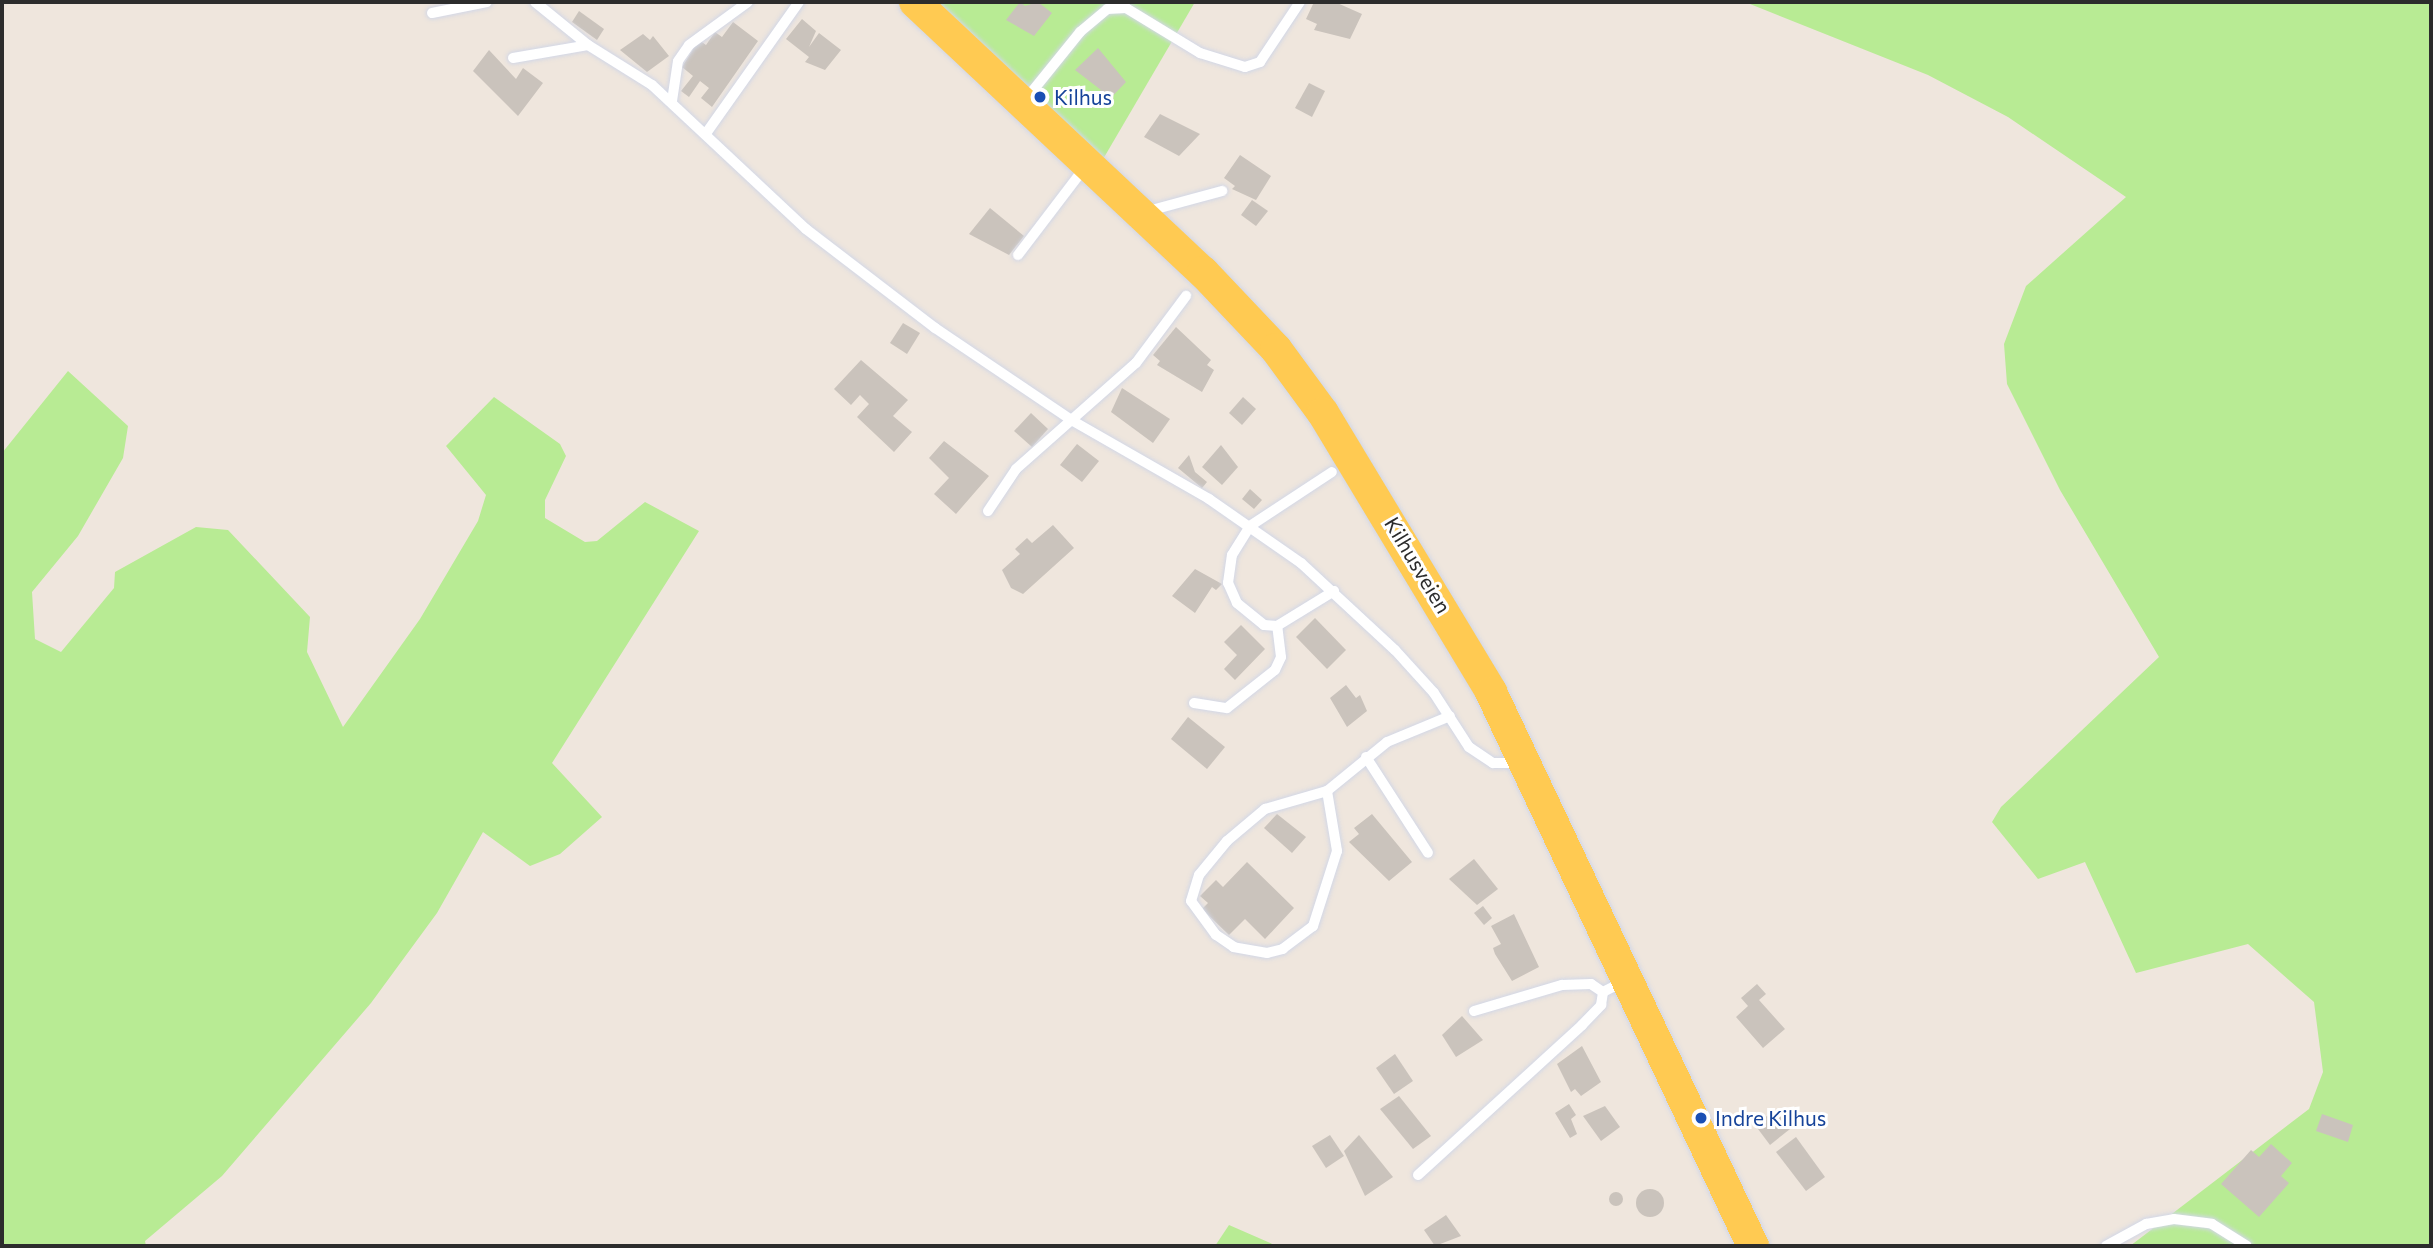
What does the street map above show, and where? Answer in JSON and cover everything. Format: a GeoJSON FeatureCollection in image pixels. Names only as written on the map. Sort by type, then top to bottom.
{"type":"FeatureCollection","features":[{"type":"Feature","properties":{"kind":"main road","name":"Kilhusveien"},"geometry":{"type":"LineString","coordinates":[[915,2],[1245,314],[1317,404],[1439,600],[1525,762],[1614,986],[1753,1246]]}},
{"type":"Feature","properties":{"kind":"lane"},"geometry":{"type":"LineString","coordinates":[[432,13],[487,2]]}},
{"type":"Feature","properties":{"kind":"lane"},"geometry":{"type":"LineString","coordinates":[[535,2],[589,45],[612,55],[672,102],[707,132],[806,229],[935,327],[1073,421],[1250,526],[1334,592],[1395,650],[1480,757],[1502,765],[1525,762]]}},
{"type":"Feature","properties":{"kind":"lane"},"geometry":{"type":"LineString","coordinates":[[672,102],[678,61],[690,45],[748,2]]}},
{"type":"Feature","properties":{"kind":"lane"},"geometry":{"type":"LineString","coordinates":[[707,132],[799,2]]}},
{"type":"Feature","properties":{"kind":"lane"},"geometry":{"type":"LineString","coordinates":[[1022,104],[1080,32],[1107,9],[1126,8],[1200,53],[1245,67],[1260,62],[1300,2]]}},
{"type":"Feature","properties":{"kind":"lane"},"geometry":{"type":"LineString","coordinates":[[513,58],[589,45]]}},
{"type":"Feature","properties":{"kind":"lane"},"geometry":{"type":"LineString","coordinates":[[1018,255],[1087,163]]}},
{"type":"Feature","properties":{"kind":"lane"},"geometry":{"type":"LineString","coordinates":[[1141,213],[1222,191]]}},
{"type":"Feature","properties":{"kind":"lane"},"geometry":{"type":"LineString","coordinates":[[988,511],[1016,470],[1136,363],[1186,296]]}},
{"type":"Feature","properties":{"kind":"lane"},"geometry":{"type":"LineString","coordinates":[[1332,472],[1250,526],[1232,555],[1228,583],[1243,610],[1264,625],[1277,626],[1334,592]]}},
{"type":"Feature","properties":{"kind":"lane"},"geometry":{"type":"LineString","coordinates":[[1194,704],[1227,708],[1275,670],[1281,657],[1277,626]]}},
{"type":"Feature","properties":{"kind":"lane"},"geometry":{"type":"LineString","coordinates":[[1327,791],[1337,851],[1313,926],[1267,953],[1234,947],[1216,935],[1192,901],[1206,864],[1265,809],[1327,791],[1366,757],[1401,735],[1450,716]]}},
{"type":"Feature","properties":{"kind":"lane"},"geometry":{"type":"LineString","coordinates":[[1366,757],[1428,853]]}},
{"type":"Feature","properties":{"kind":"lane"},"geometry":{"type":"LineString","coordinates":[[1474,1011],[1562,985],[1614,986]]}},
{"type":"Feature","properties":{"kind":"lane"},"geometry":{"type":"LineString","coordinates":[[1418,1175],[1582,1026],[1614,986]]}},
{"type":"Feature","properties":{"kind":"lane"},"geometry":{"type":"LineString","coordinates":[[2106,1246],[2146,1224],[2174,1219],[2212,1224],[2247,1246]]}},
{"type":"Feature","properties":{"kind":"green space"},"geometry":{"type":"Polygon","coordinates":[[[932,2],[1195,2],[1099,166],[932,2]]]}},
{"type":"Feature","properties":{"kind":"green space"},"geometry":{"type":"Polygon","coordinates":[[[1745,2],[2431,2],[2431,1246],[2130,1246],[2309,1109],[2323,1072],[2314,1002],[2248,944],[2136,973],[2085,862],[2038,879],[1992,822],[2001,807],[2159,657],[2060,490],[2007,384],[2004,344],[2026,286],[2126,197],[2008,117],[1928,75],[1745,2]]]}},
{"type":"Feature","properties":{"kind":"green space"},"geometry":{"type":"Polygon","coordinates":[[[68,371],[128,426],[123,458],[78,536],[32,592],[35,639],[61,652],[114,588],[115,572],[196,527],[228,530],[310,617],[307,652],[343,727],[420,619],[478,521],[486,495],[446,446],[494,397],[560,444],[566,456],[545,500],[545,518],[585,542],[597,541],[645,502],[699,531],[552,763],[602,817],[560,854],[530,866],[483,832],[437,913],[371,1003],[222,1176],[145,1241],[146,1246],[2,1246],[2,453],[68,371]]]}},
{"type":"Feature","properties":{"kind":"green space"},"geometry":{"type":"Polygon","coordinates":[[[1229,1225],[1277,1246],[1215,1246],[1229,1225]]]}},
{"type":"Feature","properties":{"kind":"building"},"geometry":{"type":"Polygon","coordinates":[[[1020,2],[1025,6],[1038,2],[1052,13],[1034,36],[1006,20],[1020,2]]]}},
{"type":"Feature","properties":{"kind":"building"},"geometry":{"type":"Polygon","coordinates":[[[1314,2],[1335,2],[1362,14],[1350,39],[1314,30],[1317,24],[1306,19],[1314,2]]]}},
{"type":"Feature","properties":{"kind":"building"},"geometry":{"type":"Polygon","coordinates":[[[579,11],[604,29],[597,40],[572,22],[579,11]]]}},
{"type":"Feature","properties":{"kind":"building"},"geometry":{"type":"Polygon","coordinates":[[[802,19],[816,31],[809,47],[819,33],[841,50],[825,70],[805,62],[809,57],[786,39],[802,19]]]}},
{"type":"Feature","properties":{"kind":"building"},"geometry":{"type":"Polygon","coordinates":[[[733,22],[758,41],[712,107],[701,98],[709,88],[700,81],[689,97],[681,91],[693,76],[682,67],[699,40],[706,45],[715,32],[722,37],[733,22]]]}},
{"type":"Feature","properties":{"kind":"building"},"geometry":{"type":"Polygon","coordinates":[[[643,34],[650,40],[653,36],[669,56],[647,72],[620,50],[643,34]]]}},
{"type":"Feature","properties":{"kind":"building"},"geometry":{"type":"Polygon","coordinates":[[[1098,48],[1126,82],[1105,104],[1096,95],[1101,90],[1075,70],[1098,48]]]}},
{"type":"Feature","properties":{"kind":"building"},"geometry":{"type":"Polygon","coordinates":[[[489,50],[516,79],[523,68],[543,83],[518,116],[473,71],[489,50]]]}},
{"type":"Feature","properties":{"kind":"building"},"geometry":{"type":"Polygon","coordinates":[[[1309,83],[1325,91],[1312,117],[1295,108],[1309,83]]]}},
{"type":"Feature","properties":{"kind":"building"},"geometry":{"type":"Polygon","coordinates":[[[1160,114],[1200,134],[1179,156],[1144,137],[1160,114]]]}},
{"type":"Feature","properties":{"kind":"building"},"geometry":{"type":"Polygon","coordinates":[[[1240,155],[1271,176],[1256,200],[1232,189],[1235,186],[1224,178],[1240,155]]]}},
{"type":"Feature","properties":{"kind":"building"},"geometry":{"type":"Polygon","coordinates":[[[1252,200],[1268,211],[1256,226],[1241,215],[1252,200]]]}},
{"type":"Feature","properties":{"kind":"building"},"geometry":{"type":"Polygon","coordinates":[[[990,208],[1024,236],[1009,255],[969,234],[990,208]]]}},
{"type":"Feature","properties":{"kind":"building"},"geometry":{"type":"Polygon","coordinates":[[[903,323],[920,333],[907,354],[890,343],[903,323]]]}},
{"type":"Feature","properties":{"kind":"building"},"geometry":{"type":"Polygon","coordinates":[[[1176,327],[1211,360],[1207,365],[1214,370],[1202,392],[1157,365],[1160,361],[1153,355],[1176,327]]]}},
{"type":"Feature","properties":{"kind":"building"},"geometry":{"type":"Polygon","coordinates":[[[861,360],[908,400],[893,416],[912,432],[894,452],[857,417],[869,404],[860,395],[851,405],[834,389],[861,360]]]}},
{"type":"Feature","properties":{"kind":"building"},"geometry":{"type":"Polygon","coordinates":[[[1122,388],[1170,419],[1153,443],[1111,412],[1122,388]]]}},
{"type":"Feature","properties":{"kind":"building"},"geometry":{"type":"Polygon","coordinates":[[[1243,397],[1256,409],[1242,425],[1229,413],[1243,397]]]}},
{"type":"Feature","properties":{"kind":"building"},"geometry":{"type":"Polygon","coordinates":[[[1031,413],[1048,429],[1032,447],[1014,431],[1031,413]]]}},
{"type":"Feature","properties":{"kind":"building"},"geometry":{"type":"Polygon","coordinates":[[[944,441],[989,476],[956,514],[934,494],[949,478],[929,458],[944,441]]]}},
{"type":"Feature","properties":{"kind":"building"},"geometry":{"type":"Polygon","coordinates":[[[1077,444],[1099,461],[1082,482],[1060,465],[1077,444]]]}},
{"type":"Feature","properties":{"kind":"building"},"geometry":{"type":"Polygon","coordinates":[[[1221,445],[1238,467],[1222,485],[1202,467],[1221,445]]]}},
{"type":"Feature","properties":{"kind":"building"},"geometry":{"type":"Polygon","coordinates":[[[1189,455],[1195,472],[1207,482],[1202,488],[1178,468],[1189,455]]]}},
{"type":"Feature","properties":{"kind":"building"},"geometry":{"type":"Polygon","coordinates":[[[1250,489],[1262,500],[1254,509],[1242,499],[1250,489]]]}},
{"type":"Feature","properties":{"kind":"building"},"geometry":{"type":"Polygon","coordinates":[[[1053,525],[1074,548],[1023,594],[1011,588],[1002,570],[1020,554],[1015,549],[1027,538],[1032,543],[1053,525]]]}},
{"type":"Feature","properties":{"kind":"building"},"geometry":{"type":"Polygon","coordinates":[[[1195,569],[1222,584],[1216,590],[1212,587],[1195,613],[1172,596],[1195,569]]]}},
{"type":"Feature","properties":{"kind":"building"},"geometry":{"type":"Polygon","coordinates":[[[1315,618],[1346,650],[1327,669],[1296,637],[1315,618]]]}},
{"type":"Feature","properties":{"kind":"building"},"geometry":{"type":"Polygon","coordinates":[[[1241,625],[1265,649],[1235,680],[1224,669],[1237,655],[1224,642],[1241,625]]]}},
{"type":"Feature","properties":{"kind":"building"},"geometry":{"type":"Polygon","coordinates":[[[1346,685],[1356,698],[1360,695],[1367,711],[1347,727],[1330,698],[1346,685]]]}},
{"type":"Feature","properties":{"kind":"building"},"geometry":{"type":"Polygon","coordinates":[[[1188,717],[1225,747],[1207,769],[1171,739],[1188,717]]]}},
{"type":"Feature","properties":{"kind":"building"},"geometry":{"type":"Polygon","coordinates":[[[1277,814],[1306,837],[1292,853],[1264,828],[1277,814]]]}},
{"type":"Feature","properties":{"kind":"building"},"geometry":{"type":"Polygon","coordinates":[[[1372,814],[1412,862],[1389,881],[1349,842],[1359,834],[1354,828],[1372,814]]]}},
{"type":"Feature","properties":{"kind":"building"},"geometry":{"type":"Polygon","coordinates":[[[1474,859],[1498,889],[1477,905],[1449,879],[1474,859]]]}},
{"type":"Feature","properties":{"kind":"building"},"geometry":{"type":"Polygon","coordinates":[[[1247,862],[1294,908],[1265,939],[1245,919],[1229,935],[1202,909],[1208,903],[1200,896],[1216,880],[1223,887],[1247,862]]]}},
{"type":"Feature","properties":{"kind":"building"},"geometry":{"type":"Polygon","coordinates":[[[1483,906],[1492,918],[1484,925],[1474,913],[1483,906]]]}},
{"type":"Feature","properties":{"kind":"building"},"geometry":{"type":"Polygon","coordinates":[[[1514,914],[1539,967],[1512,981],[1495,954],[1493,948],[1501,944],[1491,926],[1514,914]]]}},
{"type":"Feature","properties":{"kind":"building"},"geometry":{"type":"Polygon","coordinates":[[[1757,984],[1766,994],[1759,1000],[1785,1029],[1763,1048],[1736,1017],[1748,1006],[1741,998],[1757,984]]]}},
{"type":"Feature","properties":{"kind":"building"},"geometry":{"type":"Polygon","coordinates":[[[1462,1016],[1483,1040],[1456,1057],[1442,1035],[1462,1016]]]}},
{"type":"Feature","properties":{"kind":"building"},"geometry":{"type":"Polygon","coordinates":[[[1582,1046],[1601,1082],[1581,1096],[1575,1089],[1571,1092],[1557,1064],[1582,1046]]]}},
{"type":"Feature","properties":{"kind":"building"},"geometry":{"type":"Polygon","coordinates":[[[1395,1054],[1413,1081],[1394,1094],[1376,1068],[1395,1054]]]}},
{"type":"Feature","properties":{"kind":"building"},"geometry":{"type":"Polygon","coordinates":[[[1399,1096],[1431,1136],[1413,1149],[1380,1109],[1399,1096]]]}},
{"type":"Feature","properties":{"kind":"building"},"geometry":{"type":"Polygon","coordinates":[[[1569,1104],[1576,1115],[1571,1119],[1577,1134],[1570,1138],[1555,1113],[1569,1104]]]}},
{"type":"Feature","properties":{"kind":"building"},"geometry":{"type":"Polygon","coordinates":[[[1605,1106],[1620,1127],[1601,1141],[1583,1116],[1605,1106]]]}},
{"type":"Feature","properties":{"kind":"building"},"geometry":{"type":"Polygon","coordinates":[[[1775,1110],[1790,1129],[1770,1145],[1755,1125],[1775,1110]]]}},
{"type":"Feature","properties":{"kind":"building"},"geometry":{"type":"Polygon","coordinates":[[[2322,1114],[2353,1125],[2348,1142],[2316,1131],[2322,1114]]]}},
{"type":"Feature","properties":{"kind":"building"},"geometry":{"type":"Polygon","coordinates":[[[1330,1135],[1344,1156],[1326,1168],[1312,1146],[1330,1135]]]}},
{"type":"Feature","properties":{"kind":"building"},"geometry":{"type":"Polygon","coordinates":[[[1359,1135],[1393,1177],[1365,1196],[1344,1151],[1359,1135]]]}},
{"type":"Feature","properties":{"kind":"building"},"geometry":{"type":"Polygon","coordinates":[[[1796,1137],[1825,1177],[1806,1191],[1776,1152],[1796,1137]]]}},
{"type":"Feature","properties":{"kind":"building"},"geometry":{"type":"Polygon","coordinates":[[[2271,1144],[2292,1163],[2281,1176],[2289,1183],[2259,1217],[2221,1184],[2251,1150],[2259,1157],[2271,1144]]]}},
{"type":"Feature","properties":{"kind":"building"},"geometry":{"type":"Polygon","coordinates":[[[1650,1189],[1660,1193],[1664,1203],[1660,1213],[1650,1217],[1640,1213],[1636,1203],[1640,1193],[1650,1189]]]}},
{"type":"Feature","properties":{"kind":"building"},"geometry":{"type":"Polygon","coordinates":[[[1616,1192],[1621,1194],[1621,1204],[1616,1206],[1611,1204],[1609,1199],[1611,1194],[1616,1192]]]}},
{"type":"Feature","properties":{"kind":"building"},"geometry":{"type":"Polygon","coordinates":[[[1446,1215],[1461,1236],[1435,1246],[1424,1230],[1446,1215]]]}},
{"type":"Feature","properties":{"kind":"place","name":"Kilhus"},"geometry":{"type":"Point","coordinates":[1040,97]}},
{"type":"Feature","properties":{"kind":"place","name":"Indre Kilhus"},"geometry":{"type":"Point","coordinates":[1701,1118]}}]}
